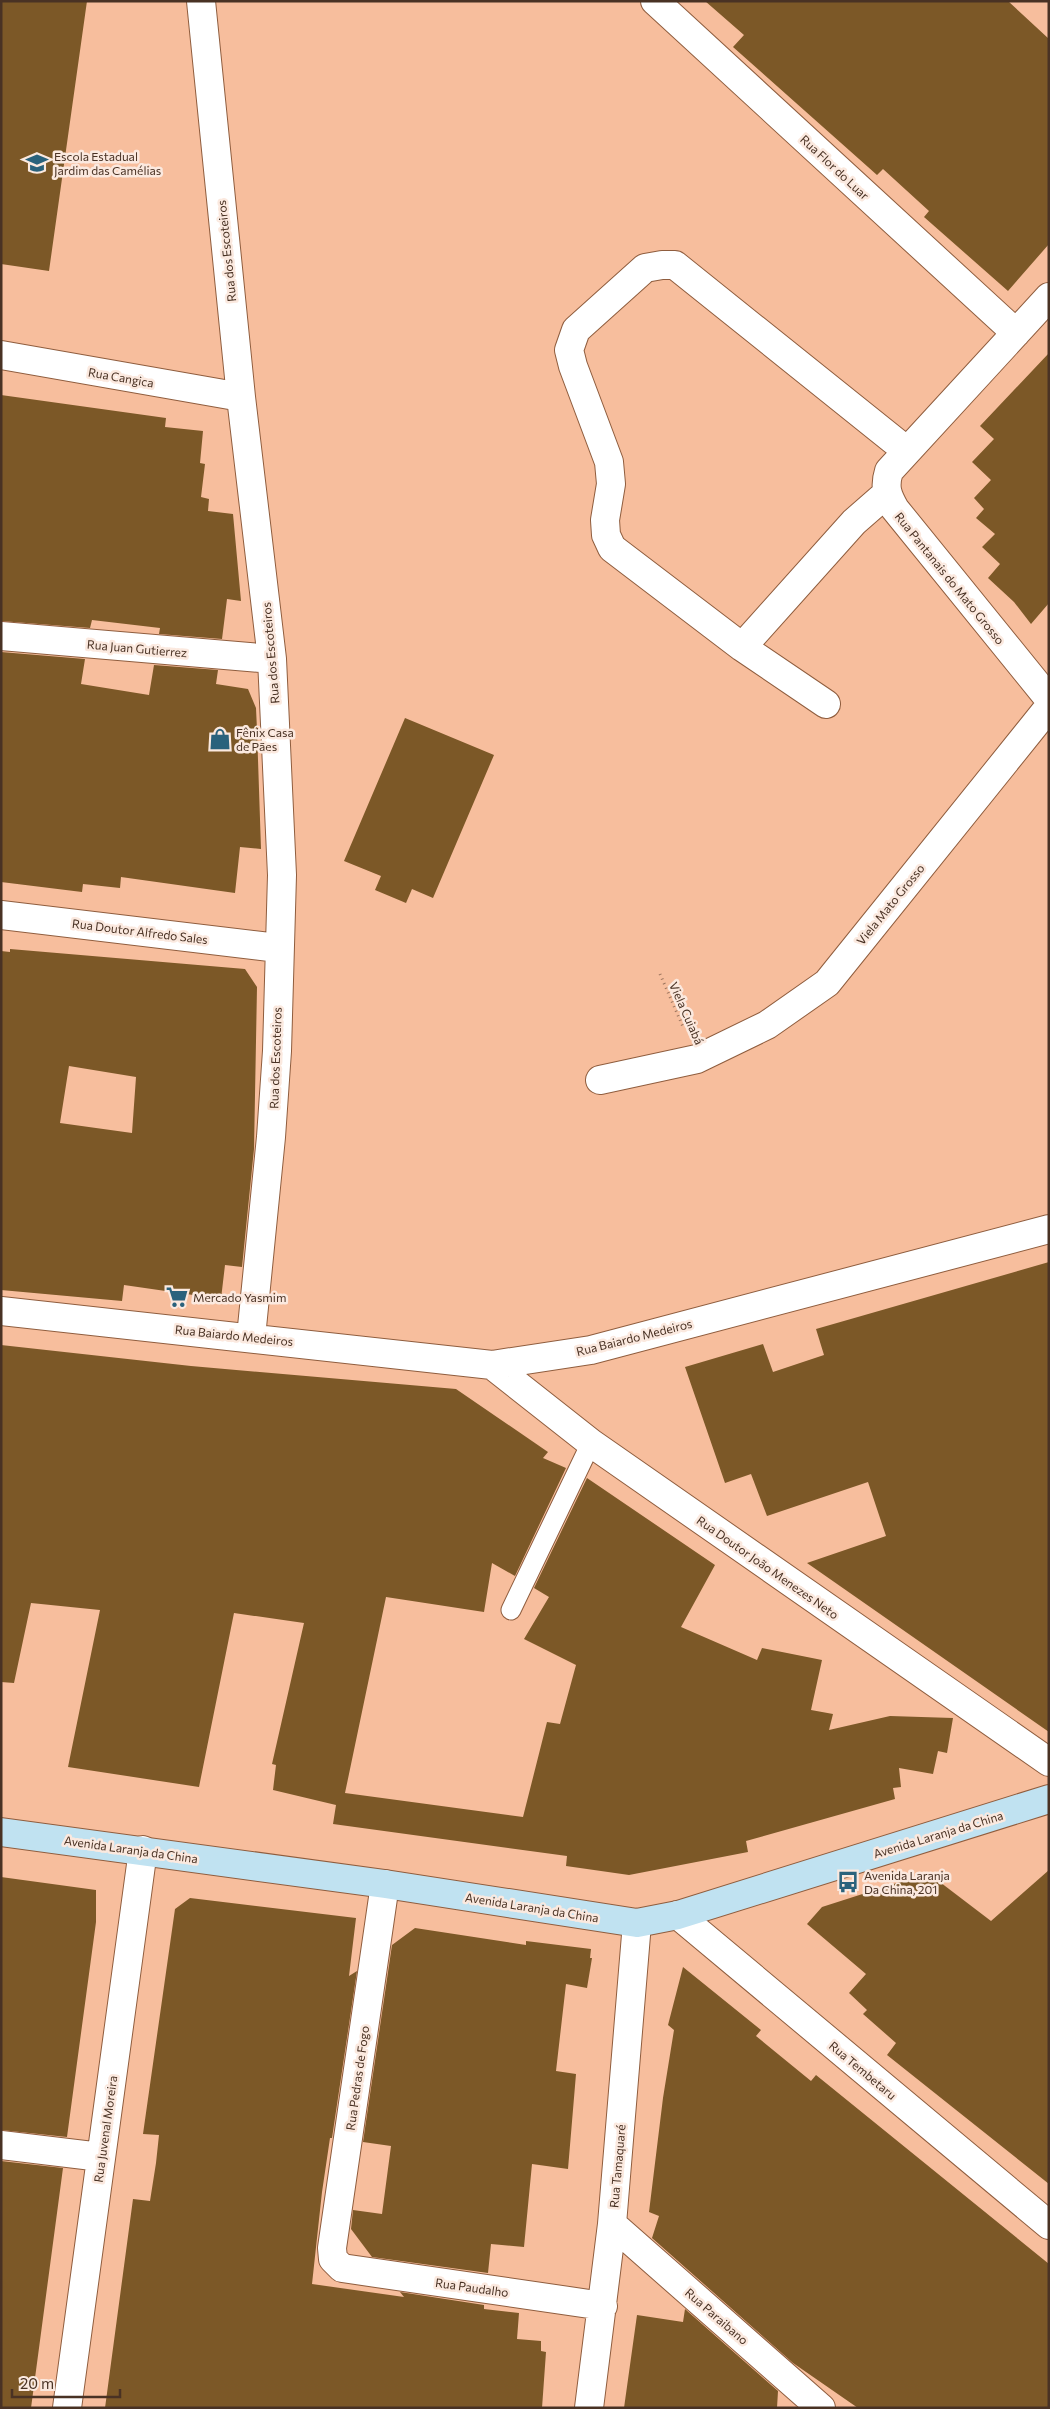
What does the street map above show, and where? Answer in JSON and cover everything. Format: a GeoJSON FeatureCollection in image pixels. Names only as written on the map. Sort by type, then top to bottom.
{"type":"FeatureCollection","features":[{"type":"Feature","properties":{"kind":"street","name":"Rua dos Escoteiros"},"geometry":{"type":"LineString","coordinates":[[202,1],[241,397],[272,659],[282,875],[278,948],[277,1051],[271,1137],[251,1337]]}},
{"type":"Feature","properties":{"kind":"street","name":"Rua Flor do Luar"},"geometry":{"type":"LineString","coordinates":[[655,1],[1016,333]]}},
{"type":"Feature","properties":{"kind":"street"},"geometry":{"type":"LineString","coordinates":[[826,704],[742,647],[612,548],[606,535],[605,520],[611,484],[609,462],[573,366],[569,350],[576,330],[645,268],[662,264],[675,265],[906,451]]}},
{"type":"Feature","properties":{"kind":"street"},"geometry":{"type":"LineString","coordinates":[[742,647],[854,522],[886,494],[885,482],[889,471],[1049,297]]}},
{"type":"Feature","properties":{"kind":"street","name":"Rua Cangica"},"geometry":{"type":"LineString","coordinates":[[1,355],[241,397]]}},
{"type":"Feature","properties":{"kind":"street","name":"Rua Pantanais do Mato Grosso"},"geometry":{"type":"LineString","coordinates":[[886,494],[902,519],[1049,699]]}},
{"type":"Feature","properties":{"kind":"street","name":"Rua Juan Gutierrez"},"geometry":{"type":"LineString","coordinates":[[1,636],[272,659]]}},
{"type":"Feature","properties":{"kind":"street","name":"Viela Mato Grosso"},"geometry":{"type":"LineString","coordinates":[[600,1080],[697,1059],[767,1025],[827,983],[1049,707]]}},
{"type":"Feature","properties":{"kind":"street","name":"Rua Doutor Alfredo Sales"},"geometry":{"type":"LineString","coordinates":[[1,915],[278,948]]}},
{"type":"Feature","properties":{"kind":"street","name":"Rua Baiardo Medeiros"},"geometry":{"type":"LineString","coordinates":[[1,1311],[492,1364],[591,1350],[1049,1229]]}},
{"type":"Feature","properties":{"kind":"street","name":"Rua Doutor João Menezes Neto"},"geometry":{"type":"LineString","coordinates":[[492,1364],[591,1443],[1049,1762]]}},
{"type":"Feature","properties":{"kind":"street","name":"Avenida Laranja da China"},"geometry":{"type":"LineString","coordinates":[[1,1832],[385,1884],[637,1923],[678,1915],[1049,1799]]}},
{"type":"Feature","properties":{"kind":"street","name":"Rua Juvenal Moreira"},"geometry":{"type":"LineString","coordinates":[[67,2408],[143,1850]]}},
{"type":"Feature","properties":{"kind":"street","name":"Rua Pedras de Fogo"},"geometry":{"type":"LineString","coordinates":[[342,2268],[333,2259],[332,2248],[385,1884]]}},
{"type":"Feature","properties":{"kind":"street","name":"Rua Tembetaru"},"geometry":{"type":"LineString","coordinates":[[678,1915],[1049,2225]]}},
{"type":"Feature","properties":{"kind":"street","name":"Rua Tamaquaré"},"geometry":{"type":"LineString","coordinates":[[589,2408],[612,2224],[637,1923]]}},
{"type":"Feature","properties":{"kind":"street"},"geometry":{"type":"LineString","coordinates":[[1,2144],[101,2157]]}},
{"type":"Feature","properties":{"kind":"street","name":"Rua Paraibano"},"geometry":{"type":"LineString","coordinates":[[612,2224],[821,2408]]}},
{"type":"Feature","properties":{"kind":"street","name":"Rua Paudalho"},"geometry":{"type":"LineString","coordinates":[[342,2268],[603,2306]]}},
{"type":"Feature","properties":{"kind":"lane"},"geometry":{"type":"LineString","coordinates":[[511,1610],[591,1443]]}},
{"type":"Feature","properties":{"kind":"path","name":"Viela Cuiabá"},"geometry":{"type":"LineString","coordinates":[[660,974],[697,1059]]}},
{"type":"Feature","properties":{"kind":"building","name":"Escola Estadual Jardim das Camélias"},"geometry":{"type":"Polygon","coordinates":[[[1,1],[87,1],[49,271],[1,264],[1,1]]]}},
{"type":"Feature","properties":{"kind":"building"},"geometry":{"type":"Polygon","coordinates":[[[705,1],[1008,1],[1049,39],[1049,244],[1008,291],[924,217],[929,211],[883,169],[877,175],[733,47],[744,35],[705,1]]]}},
{"type":"Feature","properties":{"kind":"building"},"geometry":{"type":"Polygon","coordinates":[[[1049,353],[1049,603],[1031,624],[1014,602],[988,578],[1000,564],[982,547],[995,534],[976,518],[984,509],[974,498],[991,480],[972,462],[994,439],[980,426],[1049,353]]]}},
{"type":"Feature","properties":{"kind":"building"},"geometry":{"type":"Polygon","coordinates":[[[1,395],[166,418],[165,427],[203,431],[200,463],[205,464],[201,497],[209,499],[208,511],[233,514],[241,601],[227,599],[222,639],[159,634],[160,628],[92,620],[90,628],[1,621],[1,395]]]}},
{"type":"Feature","properties":{"kind":"building"},"geometry":{"type":"Polygon","coordinates":[[[1,652],[85,659],[81,684],[149,695],[154,665],[218,670],[216,684],[248,689],[256,708],[261,849],[240,847],[235,893],[121,877],[120,888],[83,884],[82,892],[1,882],[1,652]]]}},
{"type":"Feature","properties":{"kind":"building"},"geometry":{"type":"Polygon","coordinates":[[[405,718],[494,755],[433,898],[412,889],[406,903],[375,890],[381,876],[344,861],[405,718]]]}},
{"type":"Feature","properties":{"kind":"building"},"geometry":{"type":"Polygon","coordinates":[[[10,949],[245,969],[257,987],[254,1149],[242,1267],[225,1265],[221,1299],[124,1285],[122,1301],[1,1290],[1,951],[10,952],[10,949]],[[69,1066],[60,1123],[132,1133],[136,1077],[69,1066]]]}},
{"type":"Feature","properties":{"kind":"building"},"geometry":{"type":"Polygon","coordinates":[[[1049,1262],[1049,1732],[807,1563],[886,1536],[868,1482],[767,1516],[751,1474],[725,1483],[685,1367],[763,1344],[773,1372],[824,1355],[816,1329],[1049,1262]]]}},
{"type":"Feature","properties":{"kind":"building"},"geometry":{"type":"Polygon","coordinates":[[[1,1345],[191,1366],[456,1389],[548,1452],[543,1458],[566,1468],[515,1576],[492,1563],[484,1612],[386,1597],[345,1793],[523,1817],[547,1722],[560,1724],[576,1665],[524,1639],[549,1597],[534,1588],[587,1478],[715,1565],[681,1627],[757,1660],[762,1648],[822,1660],[811,1710],[833,1714],[829,1730],[890,1716],[953,1718],[947,1753],[938,1751],[933,1774],[899,1768],[901,1787],[893,1788],[895,1799],[746,1841],[748,1852],[629,1875],[566,1866],[567,1856],[333,1824],[336,1805],[273,1790],[276,1765],[272,1764],[304,1623],[234,1613],[199,1787],[68,1767],[100,1610],[31,1603],[14,1683],[1,1682],[1,1345]]]}},
{"type":"Feature","properties":{"kind":"building"},"geometry":{"type":"Polygon","coordinates":[[[1049,1870],[1049,2184],[887,2055],[896,2043],[863,2014],[867,2010],[849,1993],[866,1974],[807,1924],[822,1907],[928,1873],[991,1921],[1049,1870]]]}},
{"type":"Feature","properties":{"kind":"building"},"geometry":{"type":"Polygon","coordinates":[[[1,1877],[96,1890],[96,1922],[67,2137],[1,2130],[1,1877]]]}},
{"type":"Feature","properties":{"kind":"building"},"geometry":{"type":"Polygon","coordinates":[[[190,1898],[356,1918],[349,1976],[357,1971],[322,2192],[312,2284],[404,2297],[400,2292],[484,2305],[484,2309],[519,2313],[517,2339],[541,2341],[541,2351],[546,2352],[542,2408],[105,2408],[133,2199],[150,2201],[156,2163],[159,2135],[143,2134],[175,1909],[190,1898]]]}},
{"type":"Feature","properties":{"kind":"building"},"geometry":{"type":"Polygon","coordinates":[[[415,1928],[526,1945],[526,1941],[591,1949],[590,1958],[592,1958],[587,1988],[566,1984],[556,2071],[576,2074],[568,2169],[532,2164],[524,2247],[491,2244],[488,2273],[372,2257],[351,2229],[353,2210],[382,2214],[391,2146],[363,2142],[392,1945],[415,1928]]]}},
{"type":"Feature","properties":{"kind":"building"},"geometry":{"type":"Polygon","coordinates":[[[683,1967],[761,2030],[756,2036],[811,2081],[816,2075],[1049,2264],[1049,2408],[858,2408],[793,2363],[652,2238],[659,2216],[649,2212],[663,2098],[674,2030],[668,2025],[683,1967]]]}},
{"type":"Feature","properties":{"kind":"building"},"geometry":{"type":"Polygon","coordinates":[[[1,2161],[63,2168],[31,2408],[1,2408],[1,2161]]]}},
{"type":"Feature","properties":{"kind":"building"},"geometry":{"type":"Polygon","coordinates":[[[685,2309],[778,2391],[777,2408],[624,2408],[637,2315],[683,2322],[685,2309]]]}},
{"type":"Feature","properties":{"kind":"place","name":"Escola Estadual Jardim das Camélias"},"geometry":{"type":"Point","coordinates":[37,163]}},
{"type":"Feature","properties":{"kind":"place","name":"Fênix Casa de Pães"},"geometry":{"type":"Point","coordinates":[220,739]}},
{"type":"Feature","properties":{"kind":"place","name":"Mercado Yasmim"},"geometry":{"type":"Point","coordinates":[177,1297]}},
{"type":"Feature","properties":{"kind":"place","name":"Avenida Laranja Da China, 201"},"geometry":{"type":"Point","coordinates":[848,1882]}}]}
